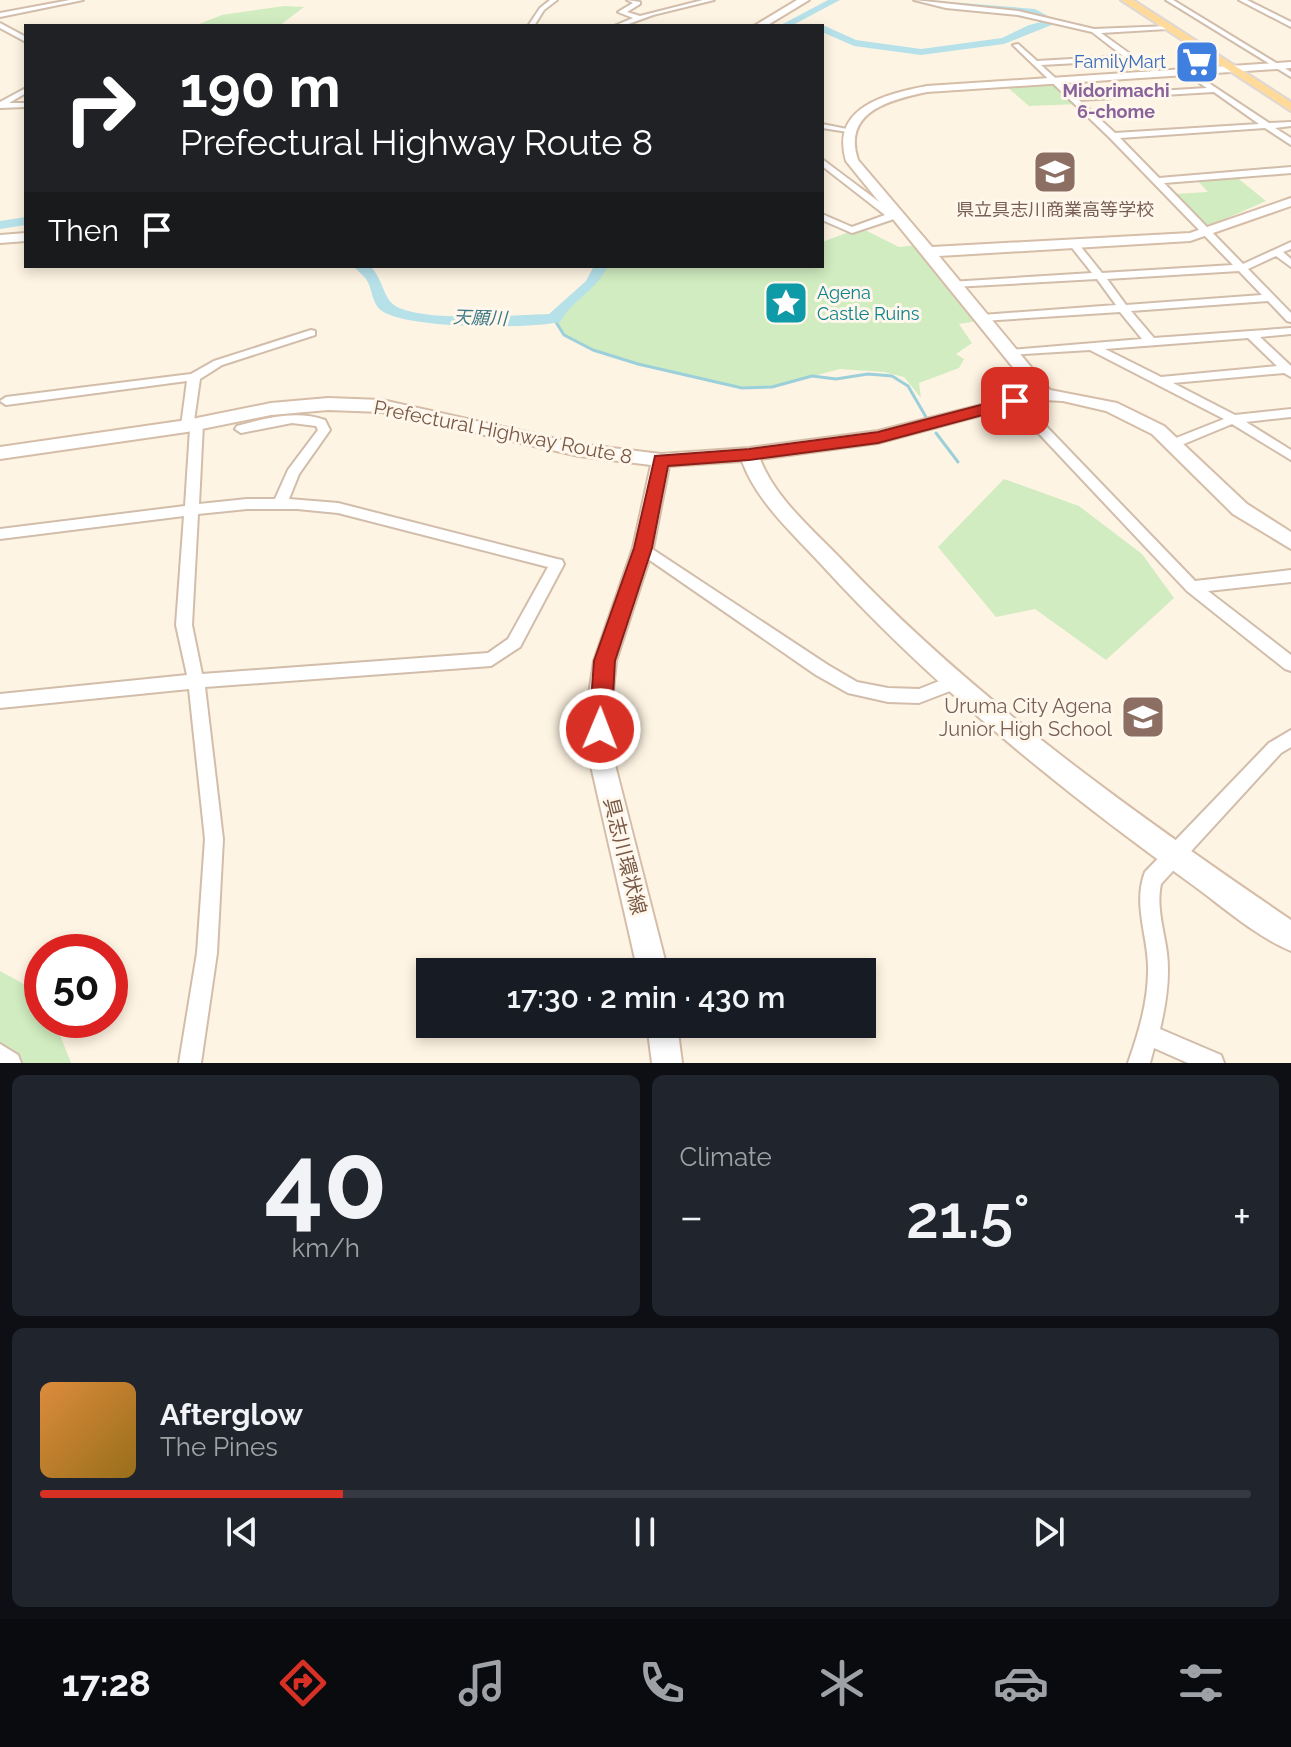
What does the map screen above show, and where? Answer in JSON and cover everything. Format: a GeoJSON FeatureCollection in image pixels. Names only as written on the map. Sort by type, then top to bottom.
{"type":"FeatureCollection","features":[{"type":"Feature","properties":{"kind":"main road"},"geometry":{"type":"LineString","coordinates":[[1126,0],[1291,107]]}},
{"type":"Feature","properties":{"kind":"street"},"geometry":{"type":"LineString","coordinates":[[0,15],[80,0]]}},
{"type":"Feature","properties":{"kind":"street"},"geometry":{"type":"LineString","coordinates":[[532,24],[542,9],[554,0]]}},
{"type":"Feature","properties":{"kind":"street"},"geometry":{"type":"LineString","coordinates":[[630,0],[638,3],[621,12],[640,18]]}},
{"type":"Feature","properties":{"kind":"street"},"geometry":{"type":"LineString","coordinates":[[623,24],[711,0]]}},
{"type":"Feature","properties":{"kind":"street"},"geometry":{"type":"LineString","coordinates":[[762,24],[804,0]]}},
{"type":"Feature","properties":{"kind":"street"},"geometry":{"type":"LineString","coordinates":[[917,0],[1036,17],[1094,31],[1167,27]]}},
{"type":"Feature","properties":{"kind":"street"},"geometry":{"type":"LineString","coordinates":[[1169,0],[1291,75]]}},
{"type":"Feature","properties":{"kind":"street"},"geometry":{"type":"LineString","coordinates":[[1242,0],[1291,25]]}},
{"type":"Feature","properties":{"kind":"street"},"geometry":{"type":"LineString","coordinates":[[0,25],[24,39]]}},
{"type":"Feature","properties":{"kind":"street"},"geometry":{"type":"LineString","coordinates":[[1037,63],[1130,58],[1094,31]]}},
{"type":"Feature","properties":{"kind":"street"},"geometry":{"type":"LineString","coordinates":[[1016,45],[1075,98],[1291,319]]}},
{"type":"Feature","properties":{"kind":"street"},"geometry":{"type":"LineString","coordinates":[[1043,395],[1039,385],[852,161],[847,150],[848,130],[872,106],[906,93],[942,87],[1291,65]]}},
{"type":"Feature","properties":{"kind":"street"},"geometry":{"type":"LineString","coordinates":[[1189,72],[1291,142]]}},
{"type":"Feature","properties":{"kind":"street"},"geometry":{"type":"LineString","coordinates":[[1075,98],[1215,90]]}},
{"type":"Feature","properties":{"kind":"street"},"geometry":{"type":"LineString","coordinates":[[0,105],[24,91]]}},
{"type":"Feature","properties":{"kind":"street"},"geometry":{"type":"LineString","coordinates":[[0,105],[24,105]]}},
{"type":"Feature","properties":{"kind":"street"},"geometry":{"type":"LineString","coordinates":[[1113,136],[1291,124]]}},
{"type":"Feature","properties":{"kind":"street"},"geometry":{"type":"LineString","coordinates":[[824,126],[848,130]]}},
{"type":"Feature","properties":{"kind":"street"},"geometry":{"type":"LineString","coordinates":[[824,163],[895,216]]}},
{"type":"Feature","properties":{"kind":"street"},"geometry":{"type":"LineString","coordinates":[[1157,181],[1291,170]]}},
{"type":"Feature","properties":{"kind":"street"},"geometry":{"type":"LineString","coordinates":[[927,252],[1206,234],[1265,208],[1291,202]]}},
{"type":"Feature","properties":{"kind":"street"},"geometry":{"type":"LineString","coordinates":[[824,218],[852,230],[895,216]]}},
{"type":"Feature","properties":{"kind":"street"},"geometry":{"type":"LineString","coordinates":[[0,239],[24,237]]}},
{"type":"Feature","properties":{"kind":"street"},"geometry":{"type":"LineString","coordinates":[[1074,244],[1101,277],[1120,308],[1150,341]]}},
{"type":"Feature","properties":{"kind":"street"},"geometry":{"type":"LineString","coordinates":[[954,284],[1242,268],[1291,245]]}},
{"type":"Feature","properties":{"kind":"street"},"geometry":{"type":"LineString","coordinates":[[1277,252],[1291,264]]}},
{"type":"Feature","properties":{"kind":"street"},"geometry":{"type":"LineString","coordinates":[[982,318],[1269,298]]}},
{"type":"Feature","properties":{"kind":"street"},"geometry":{"type":"LineString","coordinates":[[1010,353],[1291,331]]}},
{"type":"Feature","properties":{"kind":"street"},"geometry":{"type":"LineString","coordinates":[[6,401],[194,377],[218,363],[311,333]]}},
{"type":"Feature","properties":{"kind":"street"},"geometry":{"type":"LineString","coordinates":[[1251,334],[1289,371]]}},
{"type":"Feature","properties":{"kind":"street"},"geometry":{"type":"LineString","coordinates":[[1092,347],[1234,419],[1291,456]]}},
{"type":"Feature","properties":{"kind":"street"},"geometry":{"type":"LineString","coordinates":[[1159,381],[1289,371]]}},
{"type":"Feature","properties":{"kind":"street"},"geometry":{"type":"LineString","coordinates":[[190,1063],[207,953],[214,839],[196,681],[184,625],[194,377]]}},
{"type":"Feature","properties":{"kind":"street","name":"Prefectural Highway Route 8"},"geometry":{"type":"LineString","coordinates":[[0,453],[192,425],[294,406],[382,406],[579,450],[661,460],[749,454],[878,437],[1043,395],[1079,398],[1145,421],[1175,443],[1240,509],[1290,543]]}},
{"type":"Feature","properties":{"kind":"street"},"geometry":{"type":"LineString","coordinates":[[1015,401],[1192,587],[1291,664]]}},
{"type":"Feature","properties":{"kind":"street"},"geometry":{"type":"LineString","coordinates":[[1175,443],[1234,419],[1291,413]]}},
{"type":"Feature","properties":{"kind":"street"},"geometry":{"type":"LineString","coordinates":[[241,429],[296,419],[312,418],[321,423],[324,430],[293,473],[280,504]]}},
{"type":"Feature","properties":{"kind":"street"},"geometry":{"type":"LineString","coordinates":[[749,454],[756,473],[787,514],[858,594],[952,683],[1028,749],[1172,855],[1291,937]]}},
{"type":"Feature","properties":{"kind":"street","name":"具志川環状線"},"geometry":{"type":"LineString","coordinates":[[650,958],[601,757],[600,701],[605,661],[643,548],[661,460]]}},
{"type":"Feature","properties":{"kind":"street"},"geometry":{"type":"LineString","coordinates":[[0,534],[191,510],[280,504],[338,508],[557,564],[514,643],[491,659],[196,681],[0,701]]}},
{"type":"Feature","properties":{"kind":"street"},"geometry":{"type":"LineString","coordinates":[[643,548],[822,670],[854,688],[888,695],[919,696],[952,683]]}},
{"type":"Feature","properties":{"kind":"street"},"geometry":{"type":"LineString","coordinates":[[1192,587],[1291,576]]}},
{"type":"Feature","properties":{"kind":"street"},"geometry":{"type":"LineString","coordinates":[[1139,1063],[1149,1035],[1158,966],[1147,898],[1152,879],[1275,748],[1291,738]]}},
{"type":"Feature","properties":{"kind":"street"},"geometry":{"type":"LineString","coordinates":[[1149,1035],[1213,1063]]}},
{"type":"Feature","properties":{"kind":"street"},"geometry":{"type":"LineString","coordinates":[[664,1038],[667,1063]]}},
{"type":"Feature","properties":{"kind":"street"},"geometry":{"type":"LineString","coordinates":[[0,1055],[10,1063]]}},
{"type":"Feature","properties":{"kind":"green space"},"geometry":{"type":"Polygon","coordinates":[[[284,6],[304,7],[282,24],[199,24],[222,15],[284,6]]]}},
{"type":"Feature","properties":{"kind":"green space"},"geometry":{"type":"Polygon","coordinates":[[[1055,80],[1079,104],[1029,106],[1006,86],[1055,80]]]}},
{"type":"Feature","properties":{"kind":"green space"},"geometry":{"type":"Polygon","coordinates":[[[1235,176],[1266,201],[1209,226],[1200,224],[1174,194],[1208,192],[1196,179],[1235,176]]]}},
{"type":"Feature","properties":{"kind":"green space"},"geometry":{"type":"Polygon","coordinates":[[[852,231],[867,231],[899,247],[919,245],[984,320],[959,324],[972,343],[956,354],[964,359],[959,368],[919,383],[921,398],[904,377],[884,372],[840,369],[772,387],[742,388],[638,364],[593,350],[564,335],[554,319],[558,311],[592,283],[600,268],[824,268],[824,241],[852,231]]]}},
{"type":"Feature","properties":{"kind":"green space"},"geometry":{"type":"Polygon","coordinates":[[[1004,479],[1079,506],[1142,554],[1174,598],[1106,660],[1035,609],[996,617],[938,547],[1004,479]]]}},
{"type":"Feature","properties":{"kind":"green space"},"geometry":{"type":"Polygon","coordinates":[[[0,971],[24,984],[24,1038],[61,1038],[71,1063],[0,1063],[0,971]]]}},
{"type":"Feature","properties":{"kind":"waterway","name":"天願川"},"geometry":{"type":"LineString","coordinates":[[788,24],[835,0]]}},
{"type":"Feature","properties":{"kind":"waterway"},"geometry":{"type":"LineString","coordinates":[[824,29],[854,43],[921,52],[1004,41],[1032,27],[1054,22],[1035,12],[930,0]]}},
{"type":"Feature","properties":{"kind":"waterway","name":"天願川"},"geometry":{"type":"LineString","coordinates":[[0,225],[24,221]]}},
{"type":"Feature","properties":{"kind":"waterway","name":"天願川"},"geometry":{"type":"LineString","coordinates":[[362,268],[372,277],[386,307],[398,313],[440,320],[554,319],[558,311],[592,283],[600,268]]}},
{"type":"Feature","properties":{"kind":"waterway"},"geometry":{"type":"LineString","coordinates":[[554,319],[564,335],[593,350],[638,364],[742,388],[772,387],[812,376],[836,379],[868,374],[892,376],[908,386],[926,417]]}},
{"type":"Feature","properties":{"kind":"waterway"},"geometry":{"type":"LineString","coordinates":[[936,433],[958,462]]}},
{"type":"Feature","properties":{"kind":"place","name":"FamilyMart"},"geometry":{"type":"Point","coordinates":[1197,62]}},
{"type":"Feature","properties":{"kind":"place","name":"県立具志川商業高等学校"},"geometry":{"type":"Point","coordinates":[1055,172]}},
{"type":"Feature","properties":{"kind":"place","name":"Agena Castle Ruins"},"geometry":{"type":"Point","coordinates":[786,303]}},
{"type":"Feature","properties":{"kind":"place","name":"Uruma City Agena Junior High School"},"geometry":{"type":"Point","coordinates":[1143,717]}},
{"type":"Feature","properties":{"kind":"district","name":"Midorimachi 6-chome"},"geometry":{"type":"Point","coordinates":[1116,101]}},
{"type":"Feature","properties":{"kind":"route"},"geometry":{"type":"LineString","coordinates":[[600,729],[605,661],[643,548],[661,460],[749,454],[878,437],[1015,401]]}}]}
